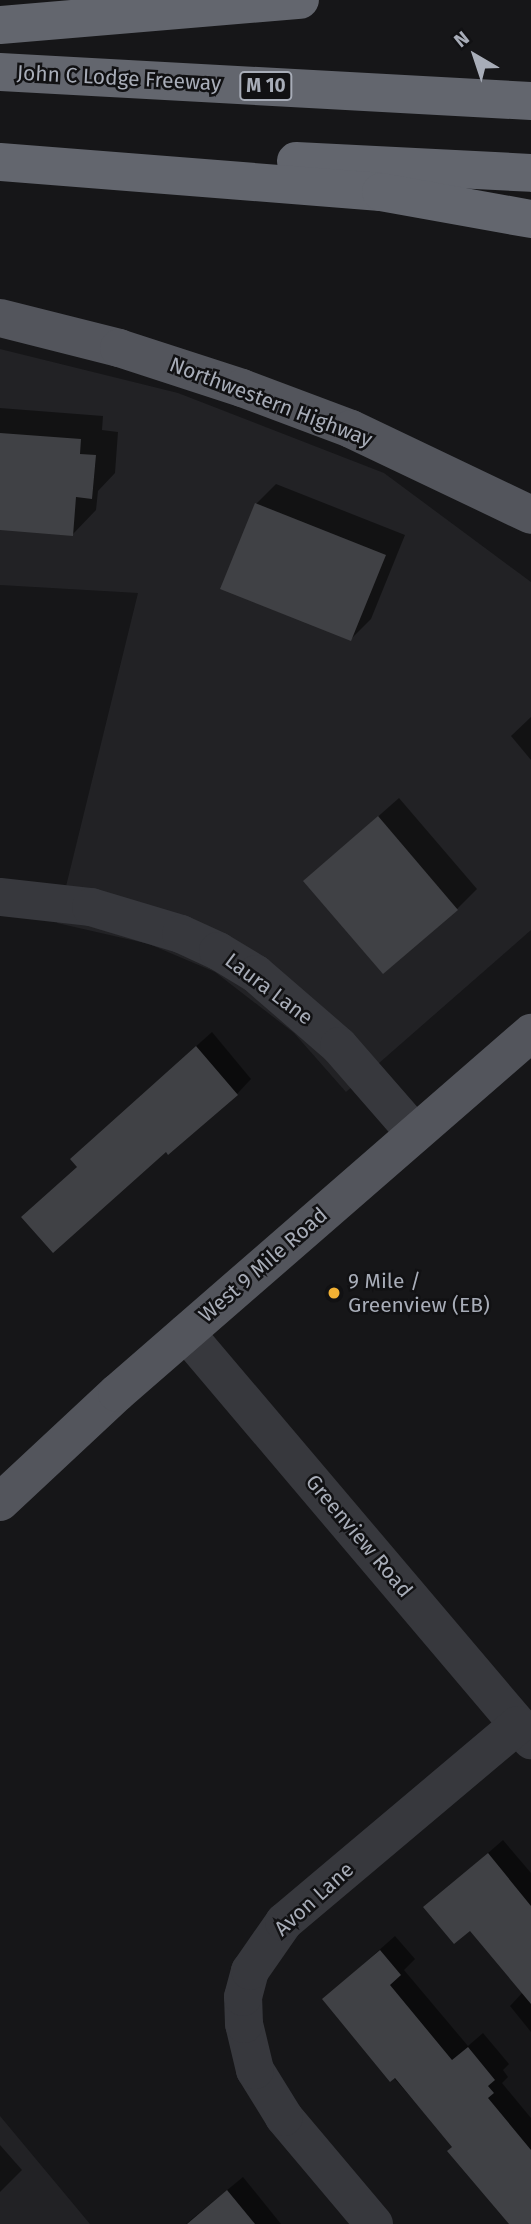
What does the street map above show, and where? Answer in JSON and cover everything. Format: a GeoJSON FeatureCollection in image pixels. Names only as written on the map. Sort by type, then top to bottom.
{"type":"FeatureCollection","features":[{"type":"Feature","properties":{"kind":"highway"},"geometry":{"type":"LineString","coordinates":[[0,25],[300,0]]}},
{"type":"Feature","properties":{"kind":"highway","name":"John C Lodge Freeway"},"geometry":{"type":"LineString","coordinates":[[0,72],[531,101]]}},
{"type":"Feature","properties":{"kind":"highway"},"geometry":{"type":"LineString","coordinates":[[0,152],[385,163],[531,173]]}},
{"type":"Feature","properties":{"kind":"highway"},"geometry":{"type":"LineString","coordinates":[[0,162],[380,192],[531,219]]}},
{"type":"Feature","properties":{"kind":"main road","name":"Northwestern Highway"},"geometry":{"type":"LineString","coordinates":[[0,318],[119,348],[242,388],[351,429],[531,515]]}},
{"type":"Feature","properties":{"kind":"main road","name":"West 9 Mile Road"},"geometry":{"type":"LineString","coordinates":[[0,1502],[186,1333],[531,1033]]}},
{"type":"Feature","properties":{"kind":"street","name":"Laura Lane"},"geometry":{"type":"LineString","coordinates":[[0,897],[91,907],[161,927],[218,951],[256,974],[339,1046],[415,1133]]}},
{"type":"Feature","properties":{"kind":"street","name":"Greenview Road"},"geometry":{"type":"LineString","coordinates":[[186,1333],[524,1733]]}},
{"type":"Feature","properties":{"kind":"street","name":"Avon Lane"},"geometry":{"type":"LineString","coordinates":[[374,2224],[284,2118],[255,2070],[244,2024],[243,1997],[250,1971],[284,1922],[524,1733]]}},
{"type":"Feature","properties":{"kind":"shaded area"},"geometry":{"type":"Polygon","coordinates":[[[0,349],[178,393],[384,473],[531,582],[531,930],[346,1092],[294,1033],[215,972],[149,944],[57,923],[138,593],[0,585],[0,349]]]}},
{"type":"Feature","properties":{"kind":"shaded area"},"geometry":{"type":"Polygon","coordinates":[[[0,2116],[90,2224],[0,2224],[0,2116]]]}},
{"type":"Feature","properties":{"kind":"building"},"geometry":{"type":"Polygon","coordinates":[[[0,433],[81,439],[80,454],[96,455],[92,499],[76,497],[73,536],[0,530],[0,433]]]}},
{"type":"Feature","properties":{"kind":"building"},"geometry":{"type":"Polygon","coordinates":[[[255,503],[386,555],[351,641],[220,589],[255,503]]]}},
{"type":"Feature","properties":{"kind":"building"},"geometry":{"type":"Polygon","coordinates":[[[378,816],[458,910],[383,974],[303,881],[378,816]]]}},
{"type":"Feature","properties":{"kind":"building"},"geometry":{"type":"Polygon","coordinates":[[[196,1046],[238,1095],[168,1155],[166,1152],[53,1253],[21,1217],[77,1167],[70,1159],[196,1046]]]}},
{"type":"Feature","properties":{"kind":"building"},"geometry":{"type":"Polygon","coordinates":[[[488,1853],[531,1906],[531,2004],[470,1931],[454,1944],[423,1907],[488,1853]]]}},
{"type":"Feature","properties":{"kind":"building"},"geometry":{"type":"Polygon","coordinates":[[[380,1950],[401,1975],[390,1985],[452,2060],[468,2047],[495,2080],[488,2086],[494,2093],[488,2098],[531,2150],[531,2224],[509,2224],[447,2151],[452,2147],[395,2078],[390,2082],[322,1999],[380,1950]]]}},
{"type":"Feature","properties":{"kind":"building"},"geometry":{"type":"Polygon","coordinates":[[[227,2190],[255,2224],[187,2224],[227,2190]]]}},
{"type":"Feature","properties":{"kind":"place","name":"9 Mile / Greenview (EB)"},"geometry":{"type":"Point","coordinates":[334,1293]}}]}
